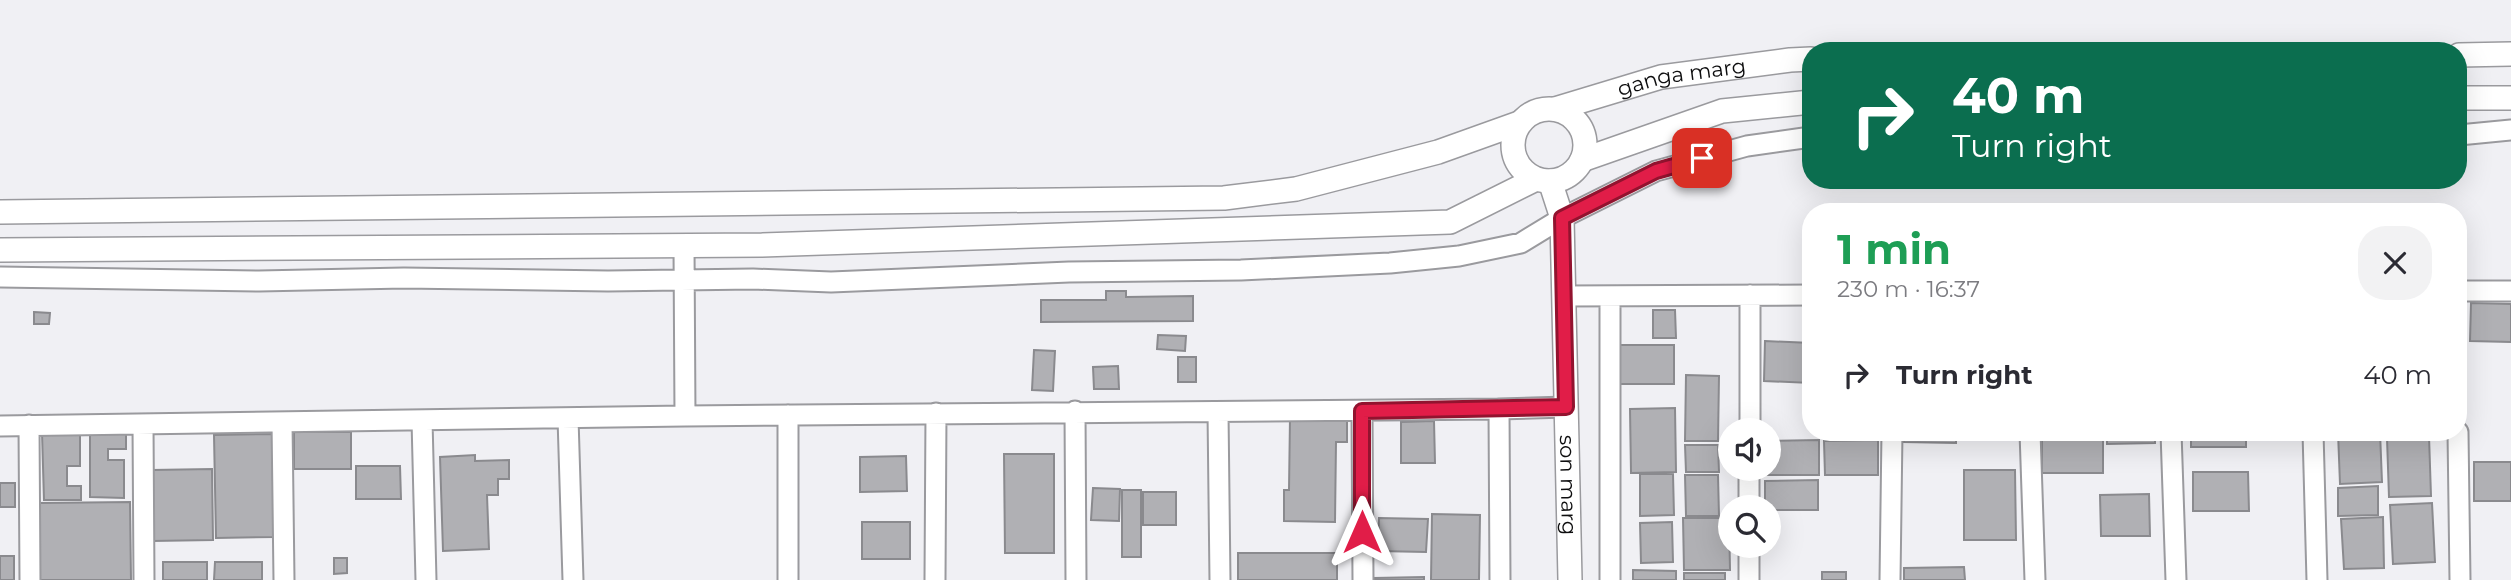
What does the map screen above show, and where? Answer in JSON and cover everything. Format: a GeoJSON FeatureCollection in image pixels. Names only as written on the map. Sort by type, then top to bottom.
{"type":"FeatureCollection","features":[{"type":"Feature","properties":{"kind":"street"},"geometry":{"type":"LineString","coordinates":[[2467,55],[2511,54]]}},
{"type":"Feature","properties":{"kind":"street","name":"ganga marg"},"geometry":{"type":"LineString","coordinates":[[1555,109],[1661,77],[1802,60]]}},
{"type":"Feature","properties":{"kind":"street"},"geometry":{"type":"LineString","coordinates":[[2467,98],[2511,98]]}},
{"type":"Feature","properties":{"kind":"street","name":"ganga marg"},"geometry":{"type":"LineString","coordinates":[[1582,160],[1722,111],[1802,103]]}},
{"type":"Feature","properties":{"kind":"street"},"geometry":{"type":"LineString","coordinates":[[0,250],[762,246],[1450,222],[1543,180],[1563,179],[1574,171],[1586,148],[1584,134],[1578,122],[1568,113],[1555,109],[1542,109],[1529,114],[1519,123],[1513,135],[1512,149],[1516,162],[1525,172],[1543,180]]}},
{"type":"Feature","properties":{"kind":"street"},"geometry":{"type":"LineString","coordinates":[[0,212],[1224,198],[1296,189],[1438,152],[1519,123]]}},
{"type":"Feature","properties":{"kind":"street"},"geometry":{"type":"LineString","coordinates":[[2467,134],[2511,130]]}},
{"type":"Feature","properties":{"kind":"street"},"geometry":{"type":"LineString","coordinates":[[0,277],[259,281],[404,278],[753,279],[831,282],[1083,271],[1241,270],[1390,263],[1459,256],[1521,243],[1562,218],[1656,171],[1747,146],[1802,138]]}},
{"type":"Feature","properties":{"kind":"street","name":"son marg"},"geometry":{"type":"LineString","coordinates":[[1543,180],[1562,218],[1570,580]]}},
{"type":"Feature","properties":{"kind":"street"},"geometry":{"type":"LineString","coordinates":[[684,246],[685,416]]}},
{"type":"Feature","properties":{"kind":"street"},"geometry":{"type":"LineString","coordinates":[[2467,291],[2511,291]]}},
{"type":"Feature","properties":{"kind":"street"},"geometry":{"type":"LineString","coordinates":[[1749,418],[1750,295]]}},
{"type":"Feature","properties":{"kind":"street"},"geometry":{"type":"LineString","coordinates":[[1563,296],[1802,295]]}},
{"type":"Feature","properties":{"kind":"street"},"geometry":{"type":"LineString","coordinates":[[1610,296],[1610,580]]}},
{"type":"Feature","properties":{"kind":"street"},"geometry":{"type":"LineString","coordinates":[[0,426],[1566,407]]}},
{"type":"Feature","properties":{"kind":"street"},"geometry":{"type":"LineString","coordinates":[[1499,409],[1500,580]]}},
{"type":"Feature","properties":{"kind":"street"},"geometry":{"type":"LineString","coordinates":[[1075,411],[1076,580]]}},
{"type":"Feature","properties":{"kind":"street"},"geometry":{"type":"LineString","coordinates":[[1362,411],[1363,580]]}},
{"type":"Feature","properties":{"kind":"street"},"geometry":{"type":"LineString","coordinates":[[1218,412],[1220,580]]}},
{"type":"Feature","properties":{"kind":"street"},"geometry":{"type":"LineString","coordinates":[[935,580],[936,413]]}},
{"type":"Feature","properties":{"kind":"street"},"geometry":{"type":"LineString","coordinates":[[788,415],[788,580]]}},
{"type":"Feature","properties":{"kind":"street"},"geometry":{"type":"LineString","coordinates":[[568,418],[573,580]]}},
{"type":"Feature","properties":{"kind":"street"},"geometry":{"type":"LineString","coordinates":[[422,420],[426,580]]}},
{"type":"Feature","properties":{"kind":"street"},"geometry":{"type":"LineString","coordinates":[[282,422],[285,580]]}},
{"type":"Feature","properties":{"kind":"street"},"geometry":{"type":"LineString","coordinates":[[143,424],[144,580]]}},
{"type":"Feature","properties":{"kind":"street"},"geometry":{"type":"LineString","coordinates":[[29,425],[30,580]]}},
{"type":"Feature","properties":{"kind":"street"},"geometry":{"type":"LineString","coordinates":[[1890,580],[1892,441]]}},
{"type":"Feature","properties":{"kind":"street"},"geometry":{"type":"LineString","coordinates":[[2030,441],[2035,580]]}},
{"type":"Feature","properties":{"kind":"street"},"geometry":{"type":"LineString","coordinates":[[2171,441],[2176,580]]}},
{"type":"Feature","properties":{"kind":"street"},"geometry":{"type":"LineString","coordinates":[[2313,441],[2316,580]]}},
{"type":"Feature","properties":{"kind":"street"},"geometry":{"type":"LineString","coordinates":[[2458,441],[2460,580]]}},
{"type":"Feature","properties":{"kind":"street"},"geometry":{"type":"LineString","coordinates":[[1749,558],[1749,580]]}},
{"type":"Feature","properties":{"kind":"building"},"geometry":{"type":"Polygon","coordinates":[[[1106,291],[1126,291],[1126,297],[1193,296],[1193,321],[1041,322],[1041,300],[1106,300],[1106,291]]]}},
{"type":"Feature","properties":{"kind":"building"},"geometry":{"type":"Polygon","coordinates":[[[2471,303],[2511,304],[2511,342],[2470,341],[2471,303]]]}},
{"type":"Feature","properties":{"kind":"building"},"geometry":{"type":"Polygon","coordinates":[[[1653,310],[1675,310],[1676,338],[1653,338],[1653,310]]]}},
{"type":"Feature","properties":{"kind":"building"},"geometry":{"type":"Polygon","coordinates":[[[34,312],[50,313],[49,324],[34,324],[34,312]]]}},
{"type":"Feature","properties":{"kind":"building"},"geometry":{"type":"Polygon","coordinates":[[[1158,335],[1186,336],[1185,351],[1157,349],[1158,335]]]}},
{"type":"Feature","properties":{"kind":"building"},"geometry":{"type":"Polygon","coordinates":[[[1765,341],[1802,343],[1802,383],[1764,381],[1765,341]]]}},
{"type":"Feature","properties":{"kind":"building"},"geometry":{"type":"Polygon","coordinates":[[[1620,345],[1674,345],[1674,384],[1620,384],[1620,345]]]}},
{"type":"Feature","properties":{"kind":"building"},"geometry":{"type":"Polygon","coordinates":[[[1034,350],[1055,351],[1053,391],[1032,390],[1034,350]]]}},
{"type":"Feature","properties":{"kind":"building"},"geometry":{"type":"Polygon","coordinates":[[[1178,357],[1196,357],[1196,382],[1178,382],[1178,357]]]}},
{"type":"Feature","properties":{"kind":"building"},"geometry":{"type":"Polygon","coordinates":[[[1118,366],[1119,389],[1094,389],[1093,367],[1118,366]]]}},
{"type":"Feature","properties":{"kind":"building"},"geometry":{"type":"Polygon","coordinates":[[[1686,375],[1719,376],[1718,441],[1685,441],[1686,375]]]}},
{"type":"Feature","properties":{"kind":"building"},"geometry":{"type":"Polygon","coordinates":[[[1675,408],[1676,472],[1631,473],[1630,409],[1675,408]]]}},
{"type":"Feature","properties":{"kind":"building"},"geometry":{"type":"Polygon","coordinates":[[[1290,418],[1347,419],[1347,442],[1336,442],[1335,522],[1284,521],[1284,490],[1289,490],[1290,418]]]}},
{"type":"Feature","properties":{"kind":"building"},"geometry":{"type":"Polygon","coordinates":[[[1434,421],[1435,463],[1401,463],[1401,422],[1434,421]]]}},
{"type":"Feature","properties":{"kind":"building"},"geometry":{"type":"Polygon","coordinates":[[[90,431],[126,431],[126,449],[108,449],[108,460],[124,460],[124,498],[90,497],[90,431]]]}},
{"type":"Feature","properties":{"kind":"building"},"geometry":{"type":"Polygon","coordinates":[[[80,432],[80,466],[67,466],[67,486],[81,486],[81,500],[44,500],[42,433],[80,432]]]}},
{"type":"Feature","properties":{"kind":"building"},"geometry":{"type":"Polygon","coordinates":[[[294,432],[351,432],[351,469],[294,469],[294,432]]]}},
{"type":"Feature","properties":{"kind":"building"},"geometry":{"type":"Polygon","coordinates":[[[272,434],[274,537],[216,538],[214,435],[272,434]]]}},
{"type":"Feature","properties":{"kind":"building"},"geometry":{"type":"Polygon","coordinates":[[[1781,441],[1819,441],[1819,475],[1781,475],[1781,441]]]}},
{"type":"Feature","properties":{"kind":"building"},"geometry":{"type":"Polygon","coordinates":[[[1824,441],[1878,441],[1878,475],[1825,475],[1824,441]]]}},
{"type":"Feature","properties":{"kind":"building"},"geometry":{"type":"Polygon","coordinates":[[[1956,441],[1956,443],[1904,442],[1956,441]]]}},
{"type":"Feature","properties":{"kind":"building"},"geometry":{"type":"Polygon","coordinates":[[[2042,441],[2103,441],[2103,473],[2042,473],[2042,441]]]}},
{"type":"Feature","properties":{"kind":"building"},"geometry":{"type":"Polygon","coordinates":[[[2107,441],[2155,441],[2155,443],[2107,444],[2107,441]]]}},
{"type":"Feature","properties":{"kind":"building"},"geometry":{"type":"Polygon","coordinates":[[[2191,441],[2246,441],[2246,447],[2191,447],[2191,441]]]}},
{"type":"Feature","properties":{"kind":"building"},"geometry":{"type":"Polygon","coordinates":[[[2338,441],[2380,441],[2382,482],[2340,484],[2338,441]]]}},
{"type":"Feature","properties":{"kind":"building"},"geometry":{"type":"Polygon","coordinates":[[[2387,441],[2429,441],[2431,496],[2389,497],[2387,441]]]}},
{"type":"Feature","properties":{"kind":"building"},"geometry":{"type":"Polygon","coordinates":[[[1685,445],[1718,445],[1718,472],[1686,472],[1685,445]]]}},
{"type":"Feature","properties":{"kind":"building"},"geometry":{"type":"Polygon","coordinates":[[[1004,454],[1054,454],[1054,553],[1005,553],[1004,454]]]}},
{"type":"Feature","properties":{"kind":"building"},"geometry":{"type":"Polygon","coordinates":[[[475,455],[475,461],[509,460],[509,479],[498,479],[498,495],[487,495],[489,549],[443,551],[440,457],[475,455]]]}},
{"type":"Feature","properties":{"kind":"building"},"geometry":{"type":"Polygon","coordinates":[[[906,456],[907,491],[860,492],[860,457],[906,456]]]}},
{"type":"Feature","properties":{"kind":"building"},"geometry":{"type":"Polygon","coordinates":[[[2474,462],[2511,462],[2511,501],[2474,501],[2474,462]]]}},
{"type":"Feature","properties":{"kind":"building"},"geometry":{"type":"Polygon","coordinates":[[[356,466],[400,466],[401,499],[356,499],[356,466]]]}},
{"type":"Feature","properties":{"kind":"building"},"geometry":{"type":"Polygon","coordinates":[[[212,469],[213,540],[152,541],[152,470],[212,469]]]}},
{"type":"Feature","properties":{"kind":"building"},"geometry":{"type":"Polygon","coordinates":[[[1964,470],[2015,470],[2016,540],[1964,540],[1964,470]]]}},
{"type":"Feature","properties":{"kind":"building"},"geometry":{"type":"Polygon","coordinates":[[[2193,472],[2248,472],[2249,511],[2193,511],[2193,472]]]}},
{"type":"Feature","properties":{"kind":"building"},"geometry":{"type":"Polygon","coordinates":[[[1640,474],[1673,474],[1674,515],[1640,516],[1640,474]]]}},
{"type":"Feature","properties":{"kind":"building"},"geometry":{"type":"Polygon","coordinates":[[[1685,475],[1718,475],[1718,516],[1686,516],[1685,475]]]}},
{"type":"Feature","properties":{"kind":"building"},"geometry":{"type":"Polygon","coordinates":[[[1818,480],[1818,510],[1781,510],[1781,495],[1765,495],[1765,481],[1818,480]]]}},
{"type":"Feature","properties":{"kind":"building"},"geometry":{"type":"Polygon","coordinates":[[[0,483],[15,483],[15,507],[0,507],[0,483]]]}},
{"type":"Feature","properties":{"kind":"building"},"geometry":{"type":"Polygon","coordinates":[[[2378,486],[2378,515],[2338,516],[2338,488],[2378,486]]]}},
{"type":"Feature","properties":{"kind":"building"},"geometry":{"type":"Polygon","coordinates":[[[1093,488],[1120,489],[1119,521],[1091,520],[1093,488]]]}},
{"type":"Feature","properties":{"kind":"building"},"geometry":{"type":"Polygon","coordinates":[[[1122,490],[1141,490],[1141,557],[1122,557],[1122,490]]]}},
{"type":"Feature","properties":{"kind":"building"},"geometry":{"type":"Polygon","coordinates":[[[1143,492],[1176,492],[1176,525],[1143,525],[1143,492]]]}},
{"type":"Feature","properties":{"kind":"building"},"geometry":{"type":"Polygon","coordinates":[[[2149,494],[2150,536],[2101,536],[2100,495],[2149,494]]]}},
{"type":"Feature","properties":{"kind":"building"},"geometry":{"type":"Polygon","coordinates":[[[130,502],[131,580],[40,580],[40,503],[130,502]]]}},
{"type":"Feature","properties":{"kind":"building"},"geometry":{"type":"Polygon","coordinates":[[[2432,503],[2435,562],[2393,564],[2390,505],[2432,503]]]}},
{"type":"Feature","properties":{"kind":"building"},"geometry":{"type":"Polygon","coordinates":[[[1432,514],[1480,515],[1479,580],[1431,580],[1432,514]]]}},
{"type":"Feature","properties":{"kind":"building"},"geometry":{"type":"Polygon","coordinates":[[[2383,517],[2384,568],[2344,569],[2341,519],[2383,517]]]}},
{"type":"Feature","properties":{"kind":"building"},"geometry":{"type":"Polygon","coordinates":[[[1379,518],[1428,519],[1426,552],[1378,551],[1379,518]]]}},
{"type":"Feature","properties":{"kind":"building"},"geometry":{"type":"Polygon","coordinates":[[[1683,518],[1718,518],[1718,558],[1730,558],[1730,570],[1684,570],[1683,518]]]}},
{"type":"Feature","properties":{"kind":"building"},"geometry":{"type":"Polygon","coordinates":[[[862,522],[910,522],[910,559],[862,559],[862,522]]]}},
{"type":"Feature","properties":{"kind":"building"},"geometry":{"type":"Polygon","coordinates":[[[1672,522],[1673,562],[1641,563],[1640,523],[1672,522]]]}},
{"type":"Feature","properties":{"kind":"building"},"geometry":{"type":"Polygon","coordinates":[[[1238,553],[1337,553],[1337,580],[1238,580],[1238,553]]]}},
{"type":"Feature","properties":{"kind":"building"},"geometry":{"type":"Polygon","coordinates":[[[0,556],[14,556],[14,580],[0,580],[0,556]]]}},
{"type":"Feature","properties":{"kind":"building"},"geometry":{"type":"Polygon","coordinates":[[[334,558],[347,558],[347,573],[334,574],[334,558]]]}},
{"type":"Feature","properties":{"kind":"building"},"geometry":{"type":"Polygon","coordinates":[[[163,562],[207,562],[207,580],[163,580],[163,562]]]}},
{"type":"Feature","properties":{"kind":"building"},"geometry":{"type":"Polygon","coordinates":[[[215,562],[262,562],[262,580],[214,580],[215,562]]]}},
{"type":"Feature","properties":{"kind":"building"},"geometry":{"type":"Polygon","coordinates":[[[1964,567],[1965,580],[1904,580],[1904,568],[1964,567]]]}},
{"type":"Feature","properties":{"kind":"building"},"geometry":{"type":"Polygon","coordinates":[[[1633,570],[1676,571],[1676,580],[1633,580],[1633,570]]]}},
{"type":"Feature","properties":{"kind":"building"},"geometry":{"type":"Polygon","coordinates":[[[1822,572],[1846,572],[1846,580],[1822,580],[1822,572]]]}},
{"type":"Feature","properties":{"kind":"building"},"geometry":{"type":"Polygon","coordinates":[[[1684,573],[1725,573],[1725,580],[1684,580],[1684,573]]]}},
{"type":"Feature","properties":{"kind":"building"},"geometry":{"type":"Polygon","coordinates":[[[1424,577],[1424,580],[1374,580],[1374,578],[1424,577]]]}},
{"type":"Feature","properties":{"kind":"route"},"geometry":{"type":"LineString","coordinates":[[1362,532],[1362,411],[1566,407],[1562,218],[1656,171],[1702,158]]}}]}
